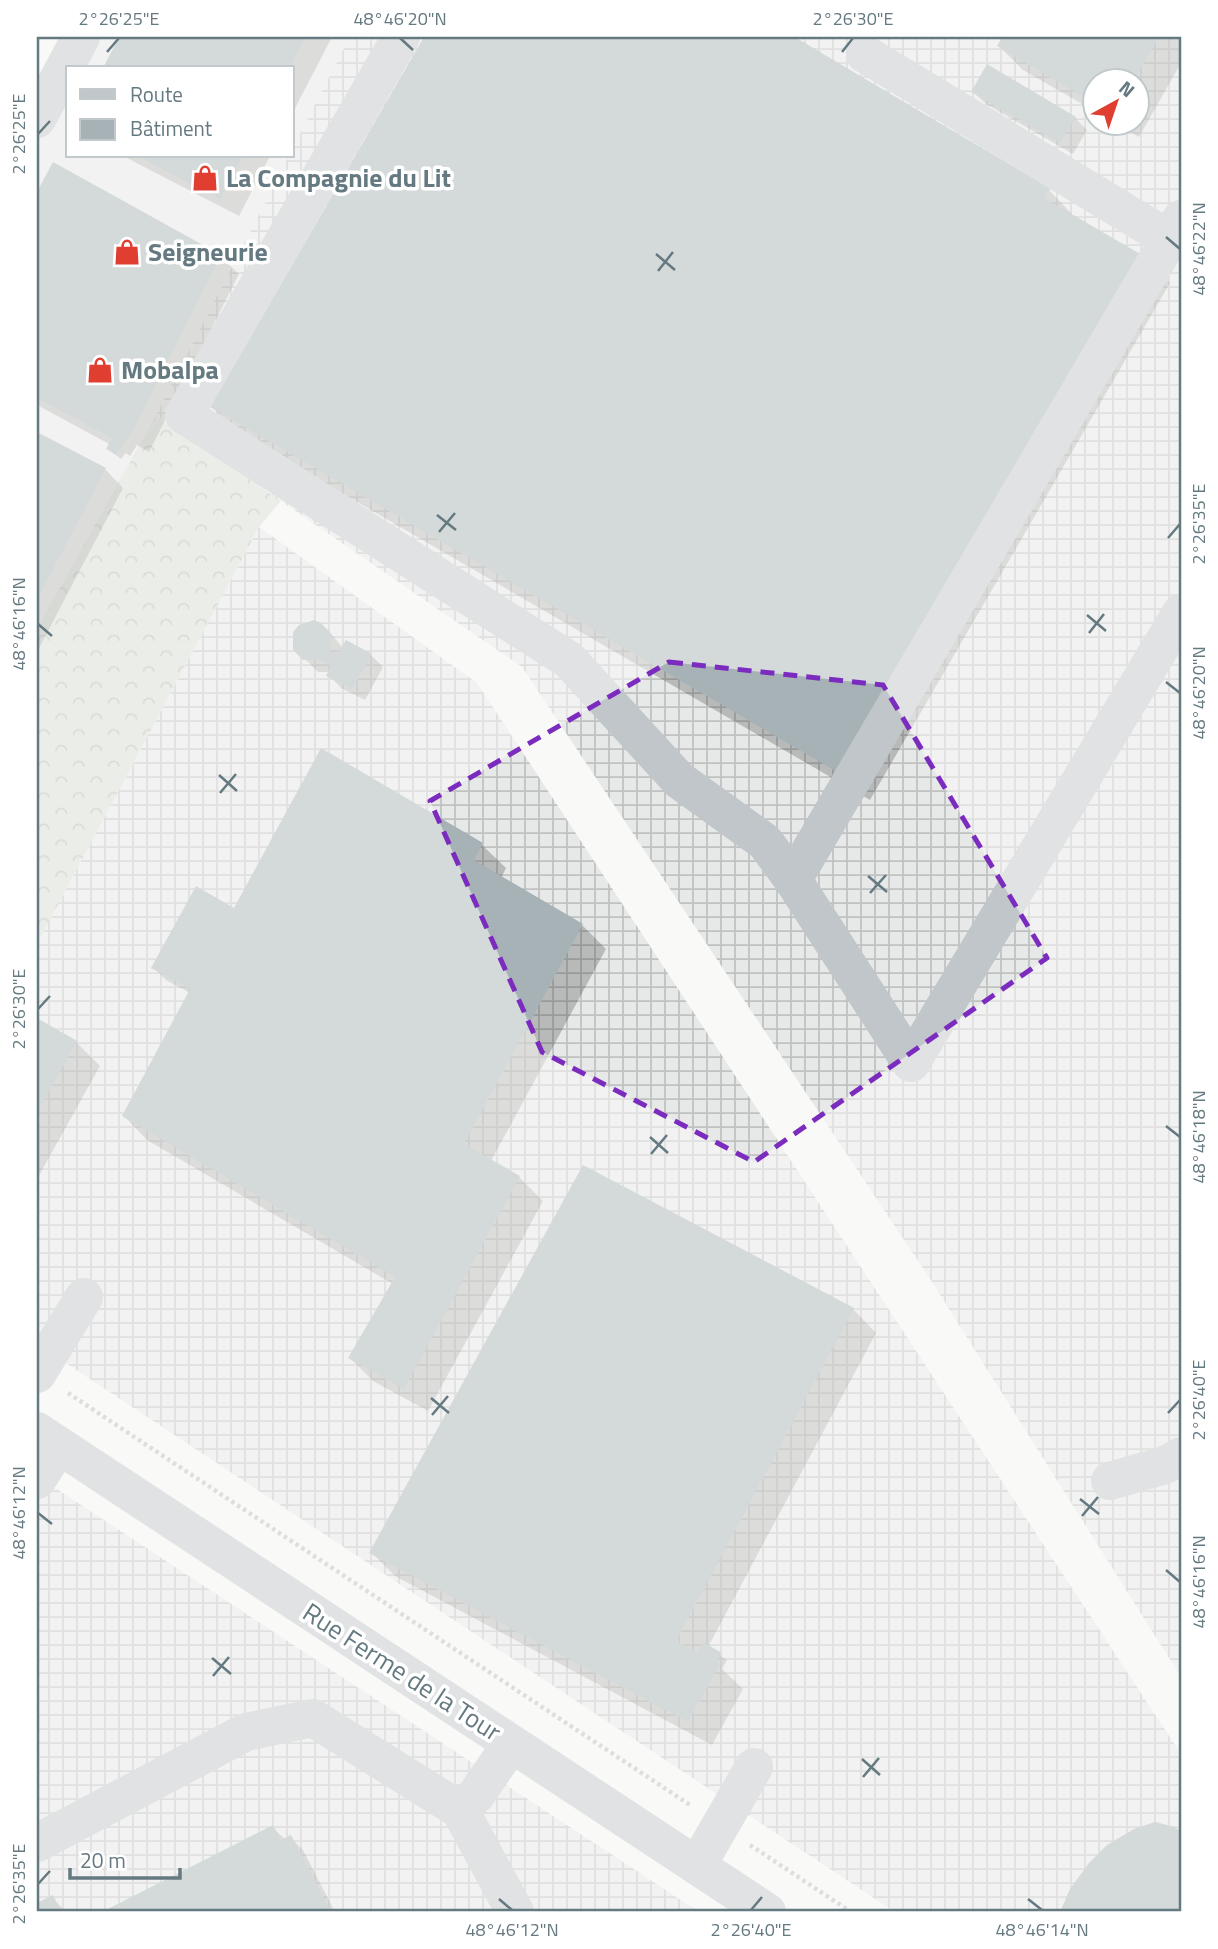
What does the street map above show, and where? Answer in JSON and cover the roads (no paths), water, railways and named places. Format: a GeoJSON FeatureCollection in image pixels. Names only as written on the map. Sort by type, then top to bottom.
{"type":"FeatureCollection","features":[{"type":"Feature","properties":{"kind":"street"},"geometry":{"type":"LineString","coordinates":[[37,118],[81,37]]}},
{"type":"Feature","properties":{"kind":"street"},"geometry":{"type":"LineString","coordinates":[[401,37],[184,415],[569,660],[679,780],[765,842],[793,880],[911,1063],[1181,613]]}},
{"type":"Feature","properties":{"kind":"street"},"geometry":{"type":"LineString","coordinates":[[793,880],[1175,229],[865,54]]}},
{"type":"Feature","properties":{"kind":"street"},"geometry":{"type":"LineString","coordinates":[[50,1382],[84,1297]]}},
{"type":"Feature","properties":{"kind":"street"},"geometry":{"type":"LineString","coordinates":[[37,1480],[48,1439]]}},
{"type":"Feature","properties":{"kind":"street","name":"Rue Ferme de la Tour"},"geometry":{"type":"LineString","coordinates":[[48,1439],[767,1912]]}},
{"type":"Feature","properties":{"kind":"street"},"geometry":{"type":"LineString","coordinates":[[1111,1482],[1165,1465],[1181,1456]]}},
{"type":"Feature","properties":{"kind":"street"},"geometry":{"type":"LineString","coordinates":[[37,1843],[246,1732],[313,1718],[460,1810],[515,1912]]}},
{"type":"Feature","properties":{"kind":"street"},"geometry":{"type":"LineString","coordinates":[[460,1810],[476,1795],[512,1744]]}},
{"type":"Feature","properties":{"kind":"street"},"geometry":{"type":"LineString","coordinates":[[697,1866],[754,1767]]}},
{"type":"Feature","properties":{"kind":"place","name":"La Compagnie du Lit"},"geometry":{"type":"Point","coordinates":[205,178]}},
{"type":"Feature","properties":{"kind":"place","name":"Seigneurie"},"geometry":{"type":"Point","coordinates":[127,252]}},
{"type":"Feature","properties":{"kind":"place","name":"Mobalpa"},"geometry":{"type":"Point","coordinates":[100,370]}}]}
